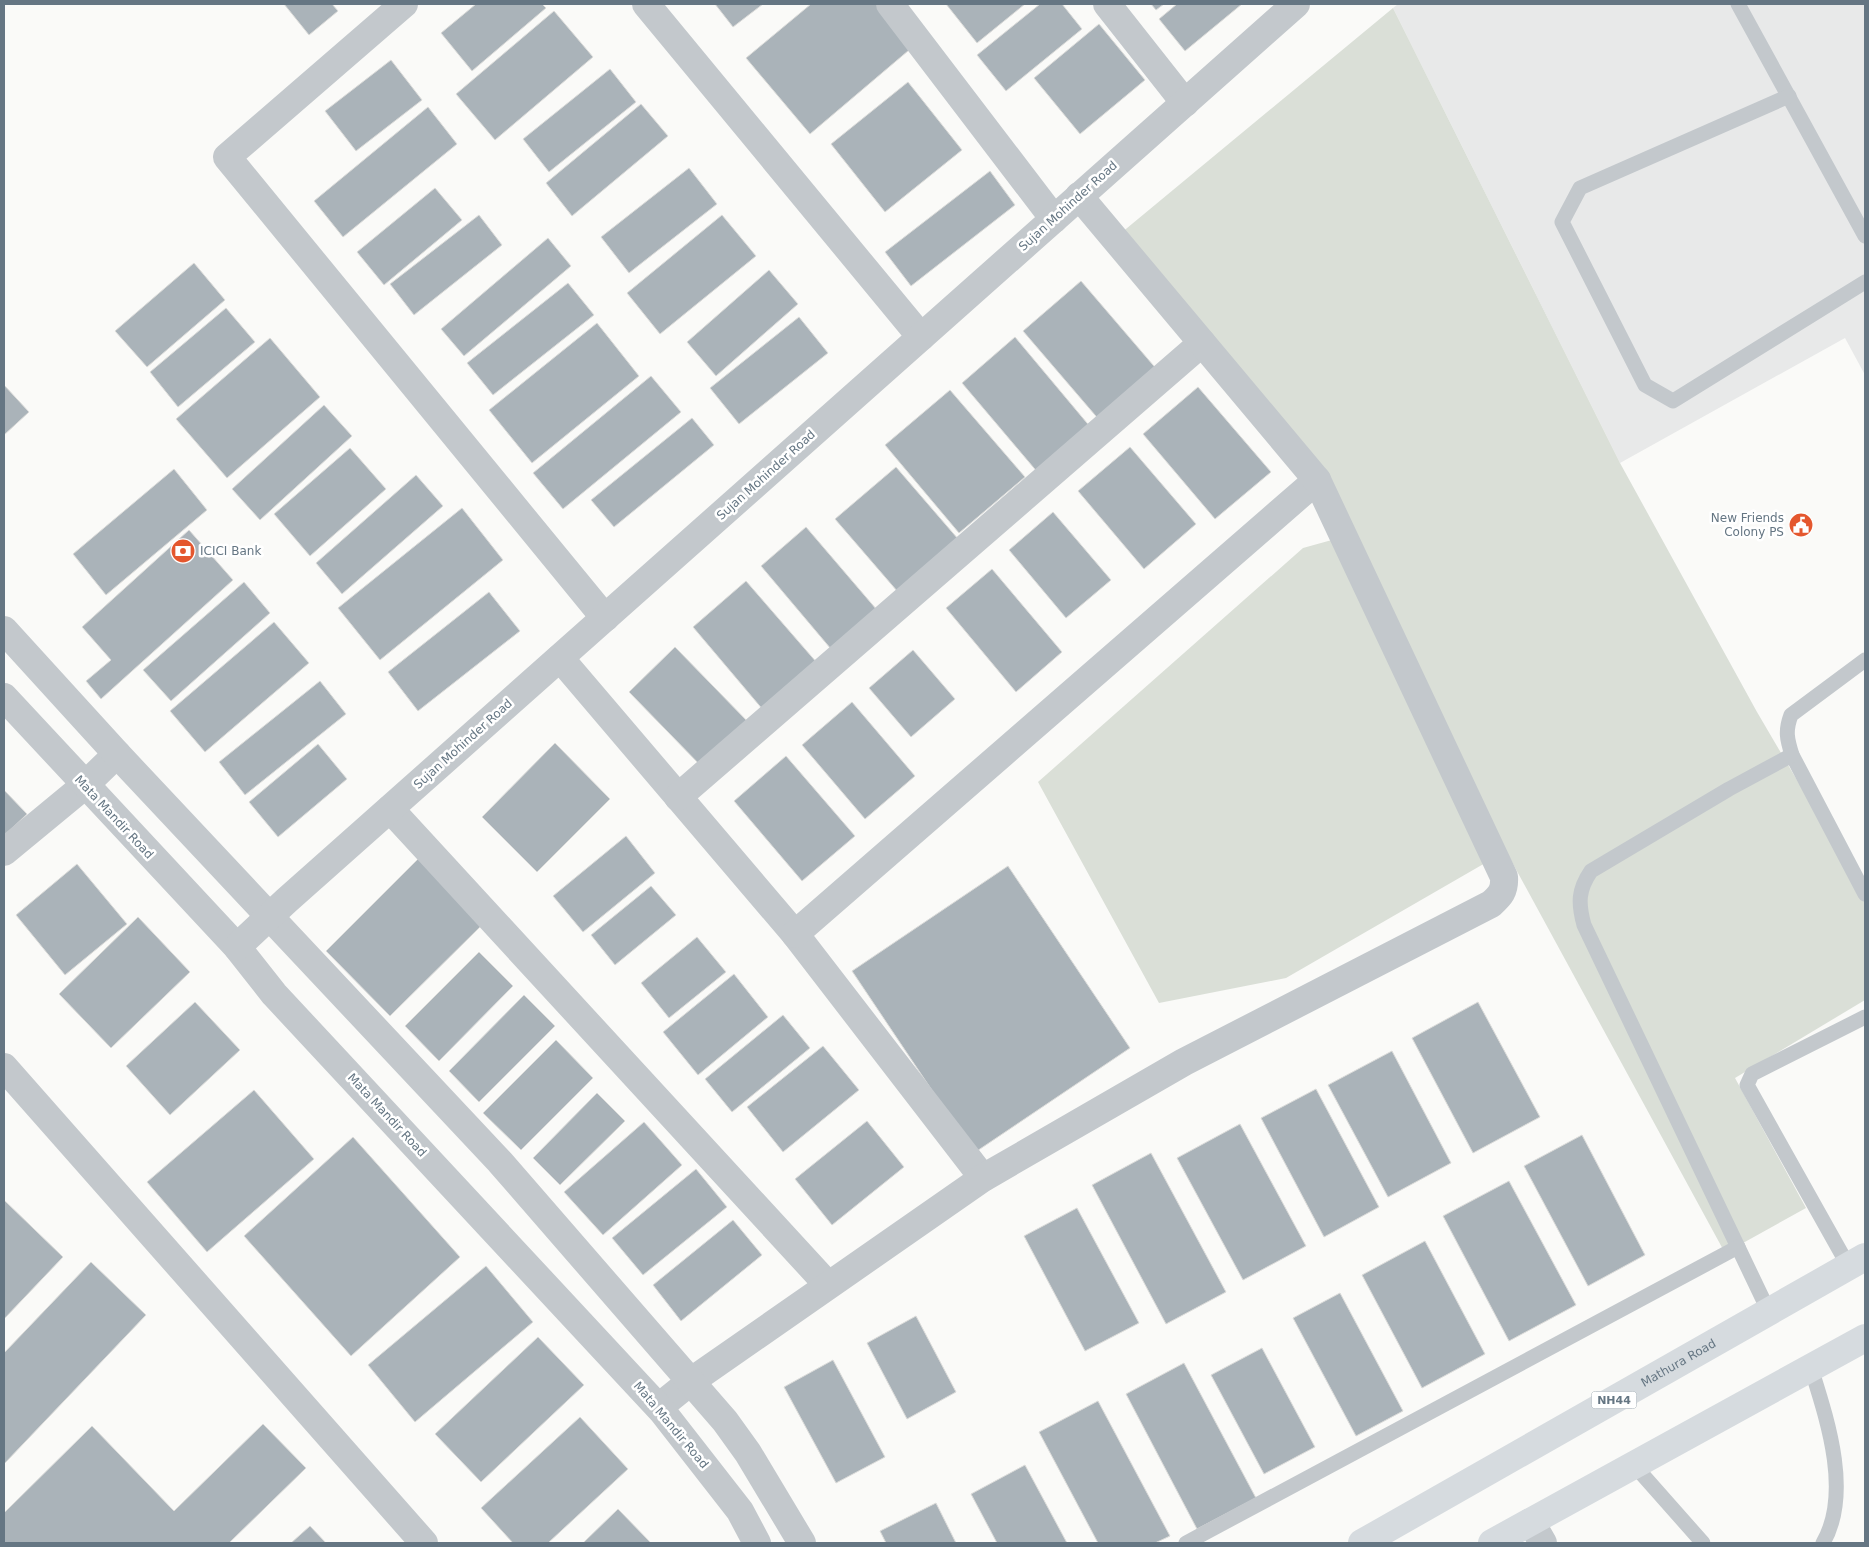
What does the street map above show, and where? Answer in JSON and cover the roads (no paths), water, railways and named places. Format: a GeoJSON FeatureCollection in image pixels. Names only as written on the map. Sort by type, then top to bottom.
{"type":"FeatureCollection","features":[{"type":"Feature","properties":{"kind":"highway","name":"Mathura Road"},"geometry":{"type":"LineString","coordinates":[[1362,1543],[1857,1262]]}},
{"type":"Feature","properties":{"kind":"highway"},"geometry":{"type":"LineString","coordinates":[[1492,1543],[1537,1532],[1634,1465],[1865,1338]]}},
{"type":"Feature","properties":{"kind":"street"},"geometry":{"type":"LineString","coordinates":[[404,4],[227,156],[604,618]]}},
{"type":"Feature","properties":{"kind":"street"},"geometry":{"type":"LineString","coordinates":[[646,4],[921,337]]}},
{"type":"Feature","properties":{"kind":"street"},"geometry":{"type":"LineString","coordinates":[[890,4],[1054,219]]}},
{"type":"Feature","properties":{"kind":"street"},"geometry":{"type":"LineString","coordinates":[[1107,4],[1185,103]]}},
{"type":"Feature","properties":{"kind":"street","name":"Sujan Mohinder Road"},"geometry":{"type":"LineString","coordinates":[[237,947],[604,618],[1296,4]]}},
{"type":"Feature","properties":{"kind":"street"},"geometry":{"type":"LineString","coordinates":[[659,1407],[690,1382],[983,1178],[1184,1062],[1482,908],[1501,895],[1505,886],[1504,877],[1317,480],[1079,196]]}},
{"type":"Feature","properties":{"kind":"street"},"geometry":{"type":"LineString","coordinates":[[678,797],[1202,343]]}},
{"type":"Feature","properties":{"kind":"street"},"geometry":{"type":"LineString","coordinates":[[795,934],[1317,480]]}},
{"type":"Feature","properties":{"kind":"street"},"geometry":{"type":"LineString","coordinates":[[4,630],[117,754],[500,1162],[725,1421],[748,1453],[802,1543]]}},
{"type":"Feature","properties":{"kind":"street"},"geometry":{"type":"LineString","coordinates":[[560,658],[795,934],[983,1178]]}},
{"type":"Feature","properties":{"kind":"street","name":"Mata Mandir Road"},"geometry":{"type":"LineString","coordinates":[[4,697],[84,786],[237,947],[274,994],[659,1407],[740,1511],[758,1543]]}},
{"type":"Feature","properties":{"kind":"street"},"geometry":{"type":"LineString","coordinates":[[4,852],[84,786],[117,754]]}},
{"type":"Feature","properties":{"kind":"street"},"geometry":{"type":"LineString","coordinates":[[390,809],[828,1285]]}},
{"type":"Feature","properties":{"kind":"street"},"geometry":{"type":"LineString","coordinates":[[4,1067],[424,1543]]}},
{"type":"Feature","properties":{"kind":"lane"},"geometry":{"type":"LineString","coordinates":[[1738,4],[1865,236]]}},
{"type":"Feature","properties":{"kind":"lane"},"geometry":{"type":"LineString","coordinates":[[1789,96],[1580,188],[1562,222],[1644,385],[1673,401],[1865,282]]}},
{"type":"Feature","properties":{"kind":"lane"},"geometry":{"type":"LineString","coordinates":[[1865,660],[1790,715],[1786,736],[1792,755],[1865,894]]}},
{"type":"Feature","properties":{"kind":"lane"},"geometry":{"type":"LineString","coordinates":[[1769,1312],[1584,925],[1579,906],[1579,894],[1583,882],[1591,871],[1729,789],[1792,755]]}},
{"type":"Feature","properties":{"kind":"lane"},"geometry":{"type":"LineString","coordinates":[[1857,1262],[1747,1085],[1752,1074],[1865,1017]]}},
{"type":"Feature","properties":{"kind":"lane"},"geometry":{"type":"LineString","coordinates":[[1186,1543],[1738,1247]]}},
{"type":"Feature","properties":{"kind":"lane"},"geometry":{"type":"LineString","coordinates":[[1812,1368],[1827,1418],[1837,1472],[1832,1520],[1823,1543]]}},
{"type":"Feature","properties":{"kind":"lane"},"geometry":{"type":"LineString","coordinates":[[1634,1465],[1703,1543]]}},
{"type":"Feature","properties":{"kind":"place","name":"New Friends Colony PS"},"geometry":{"type":"Point","coordinates":[1801,525]}},
{"type":"Feature","properties":{"kind":"place","name":"ICICI Bank"},"geometry":{"type":"Point","coordinates":[183,551]}}]}
